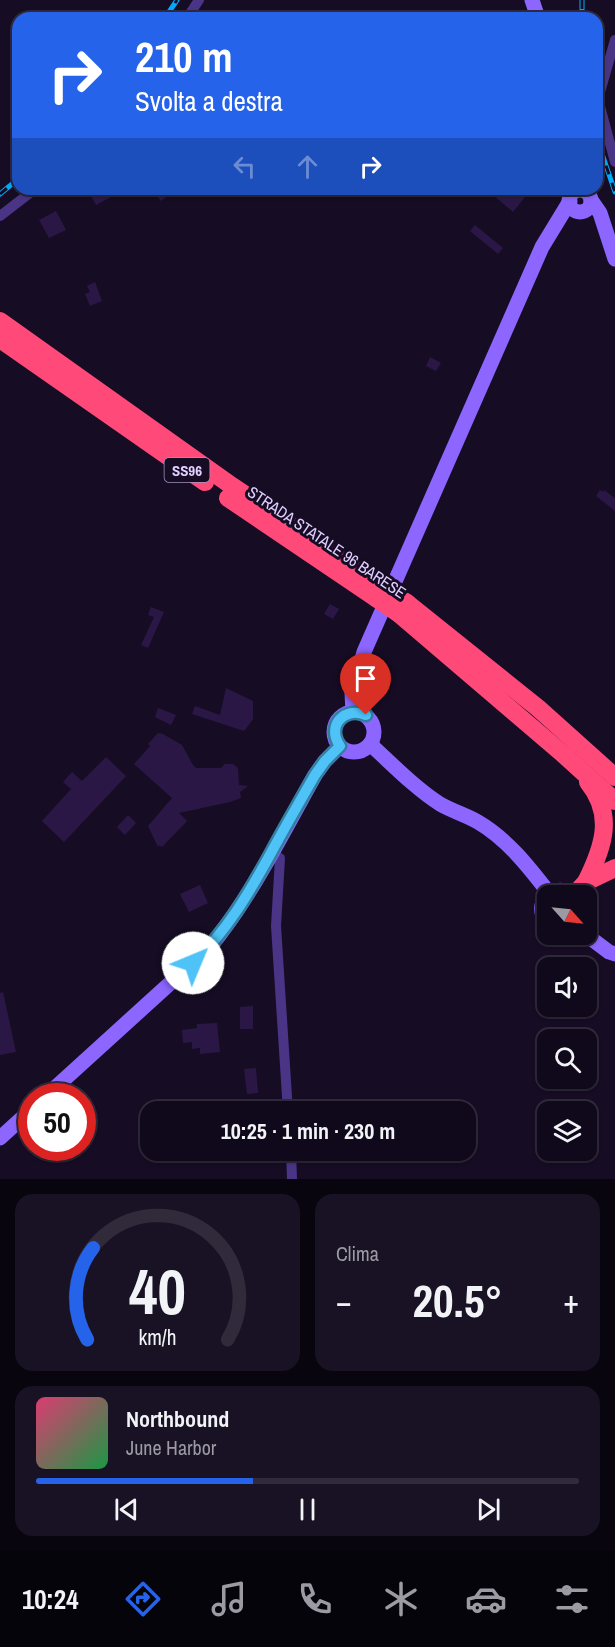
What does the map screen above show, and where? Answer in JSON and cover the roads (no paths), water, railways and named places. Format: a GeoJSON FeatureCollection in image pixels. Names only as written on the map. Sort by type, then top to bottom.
{"type":"FeatureCollection","features":[{"type":"Feature","properties":{"kind":"highway","name":"STRADA STATALE 96 BARESE"},"geometry":{"type":"LineString","coordinates":[[0,321],[379,593]]}},
{"type":"Feature","properties":{"kind":"highway","name":"STRADA STATALE 96 BARESE"},"geometry":{"type":"LineString","coordinates":[[0,339],[275,531],[402,608],[538,708],[615,777]]}},
{"type":"Feature","properties":{"kind":"highway","name":"STRADA STATALE 96 BARESE"},"geometry":{"type":"LineString","coordinates":[[402,608],[615,801]]}},
{"type":"Feature","properties":{"kind":"highway"},"geometry":{"type":"LineString","coordinates":[[563,754],[591,786],[603,814],[603,844],[581,885]]}},
{"type":"Feature","properties":{"kind":"highway"},"geometry":{"type":"LineString","coordinates":[[588,885],[615,868]]}},
{"type":"Feature","properties":{"kind":"main road"},"geometry":{"type":"LineString","coordinates":[[353,712],[352,693],[364,652],[551,230],[580,199],[606,232],[615,258]]}},
{"type":"Feature","properties":{"kind":"main road"},"geometry":{"type":"LineString","coordinates":[[353,712],[366,715],[374,732],[370,744],[359,752],[352,752],[340,746],[336,740],[335,728],[341,717],[353,712]]}},
{"type":"Feature","properties":{"kind":"main road"},"geometry":{"type":"LineString","coordinates":[[370,744],[426,794],[441,804],[477,821],[496,835],[526,864],[543,885]]}},
{"type":"Feature","properties":{"kind":"main road"},"geometry":{"type":"LineString","coordinates":[[60,1083],[210,947],[252,889],[315,775],[340,746]]}},
{"type":"Feature","properties":{"kind":"main road"},"geometry":{"type":"LineString","coordinates":[[597,943],[615,954]]}},
{"type":"Feature","properties":{"kind":"main road"},"geometry":{"type":"LineString","coordinates":[[0,1138],[18,1122]]}},
{"type":"Feature","properties":{"kind":"street"},"geometry":{"type":"LineString","coordinates":[[603,82],[615,40]]}},
{"type":"Feature","properties":{"kind":"street"},"geometry":{"type":"LineString","coordinates":[[603,118],[615,162]]}},
{"type":"Feature","properties":{"kind":"street"},"geometry":{"type":"LineString","coordinates":[[0,216],[27,195]]}},
{"type":"Feature","properties":{"kind":"street"},"geometry":{"type":"LineString","coordinates":[[271,852],[280,858],[276,926],[287,1101]]}},
{"type":"Feature","properties":{"kind":"street"},"geometry":{"type":"LineString","coordinates":[[291,1161],[292,1179]]}},
{"type":"Feature","properties":{"kind":"railway"},"geometry":{"type":"LineString","coordinates":[[169,12],[177,0]]}},
{"type":"Feature","properties":{"kind":"railway"},"geometry":{"type":"LineString","coordinates":[[582,0],[582,12]]}},
{"type":"Feature","properties":{"kind":"railway"},"geometry":{"type":"LineString","coordinates":[[603,157],[615,192]]}},
{"type":"Feature","properties":{"kind":"railway"},"geometry":{"type":"LineString","coordinates":[[0,194],[12,184]]}}]}
